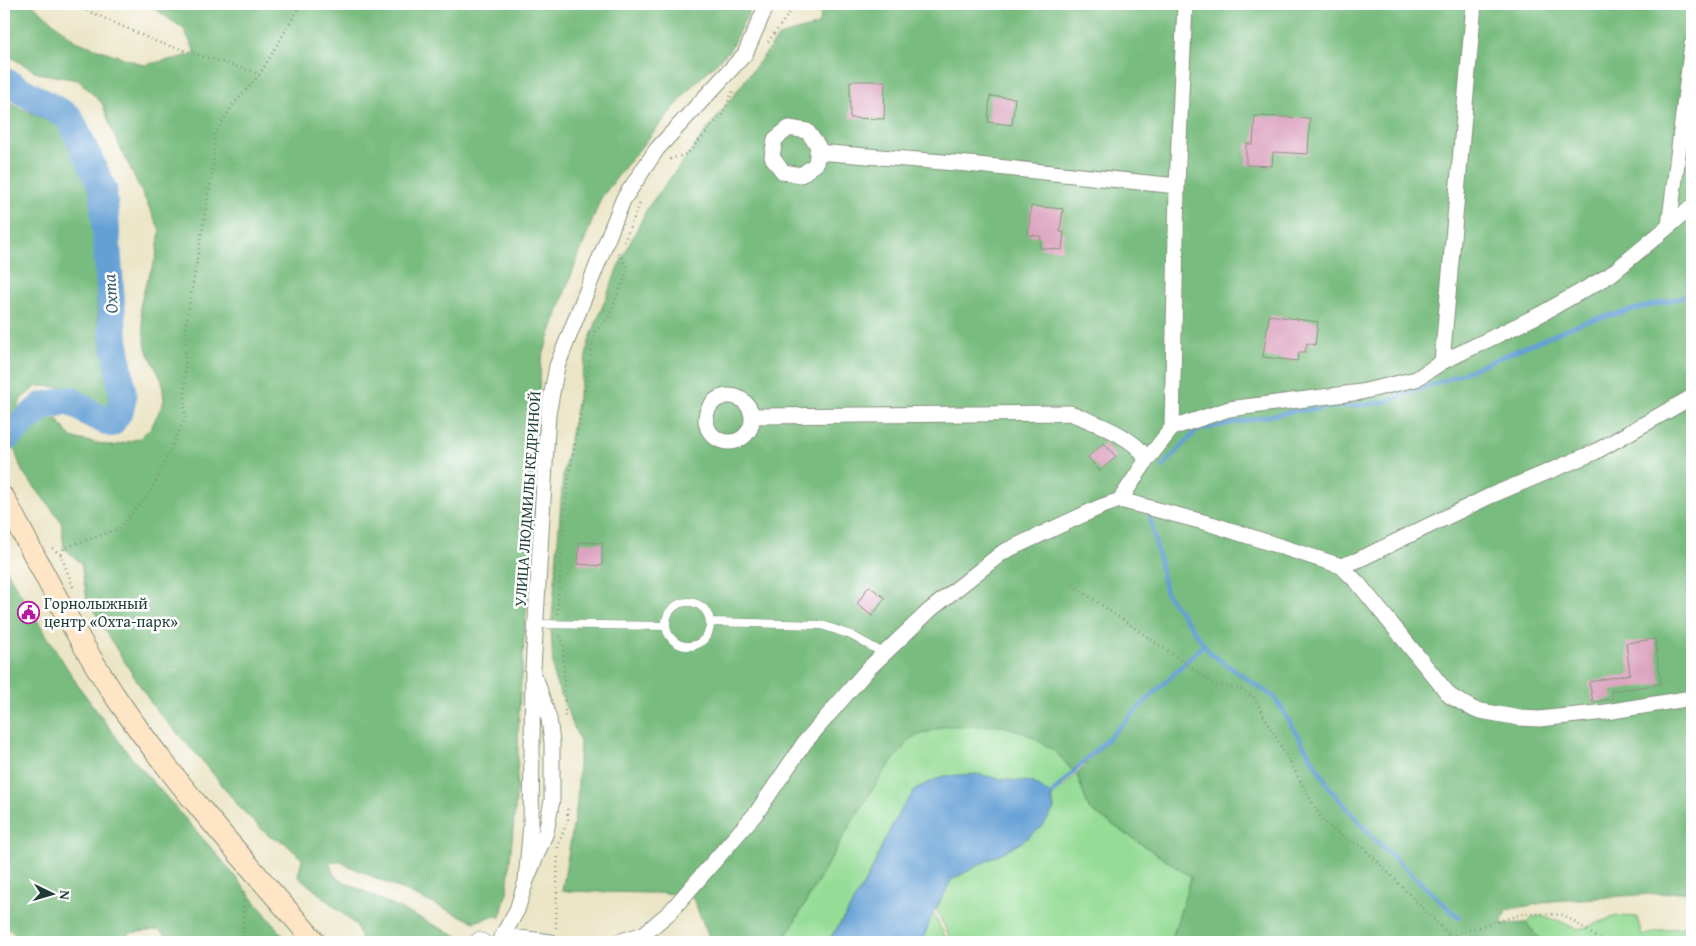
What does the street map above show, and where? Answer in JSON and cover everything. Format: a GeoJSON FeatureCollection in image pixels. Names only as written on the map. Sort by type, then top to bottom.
{"type":"FeatureCollection","features":[{"type":"Feature","properties":{"kind":"street","name":"УЛИЦА ЛЮДМИЛЫ КЕДРИНОЙ"},"geometry":{"type":"LineString","coordinates":[[497,940],[517,910],[546,832],[552,800],[552,742],[549,719],[533,669],[548,414],[557,366],[623,200],[657,149],[745,54],[767,4]]}},
{"type":"Feature","properties":{"kind":"street"},"geometry":{"type":"LineString","coordinates":[[1172,428],[1177,186],[1184,4]]}},
{"type":"Feature","properties":{"kind":"street"},"geometry":{"type":"LineString","coordinates":[[1442,362],[1474,4]]}},
{"type":"Feature","properties":{"kind":"street"},"geometry":{"type":"LineString","coordinates":[[1669,226],[1692,44]]}},
{"type":"Feature","properties":{"kind":"street"},"geometry":{"type":"LineString","coordinates":[[817,152],[968,164],[1177,186]]}},
{"type":"Feature","properties":{"kind":"street"},"geometry":{"type":"LineString","coordinates":[[1120,500],[1146,461],[1172,428],[1229,409],[1361,392],[1416,379],[1442,362],[1541,314],[1610,274],[1692,207]]}},
{"type":"Feature","properties":{"kind":"street"},"geometry":{"type":"LineString","coordinates":[[1341,566],[1358,560],[1490,496],[1595,452],[1692,397]]}},
{"type":"Feature","properties":{"kind":"street"},"geometry":{"type":"LineString","coordinates":[[752,416],[1070,414],[1103,427],[1126,439],[1141,451],[1146,461]]}},
{"type":"Feature","properties":{"kind":"street"},"geometry":{"type":"LineString","coordinates":[[4,498],[75,630],[116,698],[165,764],[315,942]]}},
{"type":"Feature","properties":{"kind":"street"},"geometry":{"type":"LineString","coordinates":[[618,942],[644,934],[670,912],[757,812],[805,742],[868,669],[930,610],[1003,552],[1100,507],[1120,500],[1210,524],[1341,566],[1358,583],[1450,696],[1475,710],[1520,718],[1539,719],[1606,712],[1692,698]]}},
{"type":"Feature","properties":{"kind":"street"},"geometry":{"type":"LineString","coordinates":[[497,940],[554,937]]}},
{"type":"Feature","properties":{"kind":"lane"},"geometry":{"type":"LineString","coordinates":[[694,602],[705,609],[711,622],[708,636],[697,645],[684,646],[672,639],[666,626],[669,612],[680,604],[694,602]]}},
{"type":"Feature","properties":{"kind":"lane"},"geometry":{"type":"LineString","coordinates":[[711,622],[822,625],[851,635],[884,653]]}},
{"type":"Feature","properties":{"kind":"lane"},"geometry":{"type":"LineString","coordinates":[[536,624],[666,626]]}},
{"type":"Feature","properties":{"kind":"lane"},"geometry":{"type":"LineString","coordinates":[[471,942],[478,936],[497,940]]}},
{"type":"Feature","properties":{"kind":"path"},"geometry":{"type":"LineString","coordinates":[[73,4],[157,42],[260,74]]}},
{"type":"Feature","properties":{"kind":"path"},"geometry":{"type":"LineString","coordinates":[[64,548],[118,529],[150,493],[185,418],[185,330],[213,167],[216,134],[232,105],[260,74],[302,4]]}},
{"type":"Feature","properties":{"kind":"path"},"geometry":{"type":"LineString","coordinates":[[763,49],[796,4]]}},
{"type":"Feature","properties":{"kind":"path"},"geometry":{"type":"LineString","coordinates":[[666,165],[671,158],[687,154],[699,141],[722,115],[735,87]]}},
{"type":"Feature","properties":{"kind":"path"},"geometry":{"type":"LineString","coordinates":[[565,721],[563,642],[556,625],[567,488],[595,332],[609,317],[628,269],[619,253],[645,196]]}},
{"type":"Feature","properties":{"kind":"path"},"geometry":{"type":"LineString","coordinates":[[1073,585],[1216,685],[1241,689],[1254,698],[1321,818],[1348,841],[1363,847],[1450,936]]}},
{"type":"Feature","properties":{"kind":"path"},"geometry":{"type":"LineString","coordinates":[[554,937],[558,846],[568,818],[567,799]]}},
{"type":"Feature","properties":{"kind":"path"},"geometry":{"type":"LineString","coordinates":[[243,942],[244,881]]}},
{"type":"Feature","properties":{"kind":"path"},"geometry":{"type":"LineString","coordinates":[[1435,942],[1525,913],[1564,915],[1603,942]]}},
{"type":"Feature","properties":{"kind":"green space"},"geometry":{"type":"Polygon","coordinates":[[[4,4],[32,4],[75,41],[144,65],[196,54],[184,29],[148,4],[753,4],[729,51],[692,86],[601,198],[541,361],[537,422],[538,490],[531,542],[519,711],[517,789],[507,892],[500,917],[493,916],[474,922],[338,861],[329,862],[336,878],[459,937],[458,942],[362,942],[356,925],[298,876],[302,859],[284,842],[270,837],[242,810],[206,765],[153,706],[87,599],[81,563],[64,548],[61,521],[22,471],[14,448],[18,433],[36,421],[57,419],[71,438],[113,446],[140,438],[152,426],[164,401],[162,381],[146,348],[140,306],[146,283],[156,258],[160,230],[112,130],[102,103],[78,80],[38,73],[4,53],[4,4]]]}},
{"type":"Feature","properties":{"kind":"green space"},"geometry":{"type":"Polygon","coordinates":[[[816,4],[1692,4],[1692,891],[1552,901],[1506,910],[1501,924],[1526,923],[1543,942],[1171,942],[1191,877],[1089,809],[1077,774],[1132,715],[1073,771],[1055,751],[1031,736],[1005,726],[945,726],[911,738],[883,773],[847,830],[783,942],[711,942],[691,894],[562,891],[577,803],[580,742],[554,678],[551,632],[563,475],[589,341],[618,267],[648,207],[779,36],[818,25],[821,16],[816,4]]]}},
{"type":"Feature","properties":{"kind":"green space"},"geometry":{"type":"Polygon","coordinates":[[[4,100],[63,128],[93,196],[98,245],[98,334],[109,369],[114,401],[102,408],[63,387],[37,386],[21,399],[15,416],[4,426],[4,100]]]}},
{"type":"Feature","properties":{"kind":"green space"},"geometry":{"type":"Polygon","coordinates":[[[4,564],[79,687],[131,757],[220,858],[288,942],[182,942],[167,936],[159,930],[129,933],[123,942],[24,942],[4,925],[4,564]]]}},
{"type":"Feature","properties":{"kind":"green space"},"geometry":{"type":"Polygon","coordinates":[[[945,726],[1005,726],[1031,736],[1055,751],[1073,771],[1050,794],[1032,782],[1007,780],[885,839],[859,892],[827,942],[783,942],[847,830],[883,773],[911,738],[945,726]]]}},
{"type":"Feature","properties":{"kind":"green space"},"geometry":{"type":"Polygon","coordinates":[[[1077,774],[1089,809],[1191,877],[1171,942],[952,942],[936,909],[951,880],[1022,842],[1054,809],[1052,797],[1077,774]]]}},
{"type":"Feature","properties":{"kind":"green space"},"geometry":{"type":"Polygon","coordinates":[[[933,913],[948,942],[922,942],[933,913]]]}},
{"type":"Feature","properties":{"kind":"green space"},"geometry":{"type":"Polygon","coordinates":[[[1541,916],[1560,921],[1578,930],[1617,916],[1637,917],[1642,936],[1661,930],[1683,927],[1686,942],[1543,942],[1526,923],[1532,918],[1541,916]]]}},
{"type":"Feature","properties":{"kind":"water"},"geometry":{"type":"Polygon","coordinates":[[[977,774],[1007,780],[1032,782],[1051,795],[1054,809],[1043,826],[1022,842],[951,880],[933,913],[922,942],[827,942],[842,921],[871,872],[885,839],[901,809],[917,788],[943,776],[977,774]]]}},
{"type":"Feature","properties":{"kind":"building"},"geometry":{"type":"Polygon","coordinates":[[[850,81],[885,81],[884,119],[850,118],[850,81]]]}},
{"type":"Feature","properties":{"kind":"building"},"geometry":{"type":"Polygon","coordinates":[[[990,96],[1015,98],[1012,125],[988,122],[990,96]]]}},
{"type":"Feature","properties":{"kind":"building"},"geometry":{"type":"Polygon","coordinates":[[[1255,116],[1310,118],[1308,154],[1273,152],[1272,166],[1246,165],[1246,144],[1253,144],[1255,116]]]}},
{"type":"Feature","properties":{"kind":"building"},"geometry":{"type":"Polygon","coordinates":[[[1031,206],[1063,209],[1060,232],[1064,232],[1062,250],[1040,248],[1041,236],[1028,235],[1031,206]]]}},
{"type":"Feature","properties":{"kind":"building"},"geometry":{"type":"Polygon","coordinates":[[[1269,315],[1318,322],[1315,345],[1307,343],[1305,352],[1299,352],[1297,361],[1263,357],[1269,315]]]}},
{"type":"Feature","properties":{"kind":"building"},"geometry":{"type":"Polygon","coordinates":[[[1104,443],[1116,457],[1100,471],[1088,457],[1104,443]]]}},
{"type":"Feature","properties":{"kind":"building"},"geometry":{"type":"Polygon","coordinates":[[[579,542],[602,543],[602,566],[578,564],[579,542]]]}},
{"type":"Feature","properties":{"kind":"building"},"geometry":{"type":"Polygon","coordinates":[[[869,586],[885,598],[872,616],[857,604],[869,586]]]}},
{"type":"Feature","properties":{"kind":"building"},"geometry":{"type":"Polygon","coordinates":[[[1655,639],[1661,684],[1611,691],[1613,699],[1593,702],[1589,682],[1630,674],[1626,643],[1655,639]]]}},
{"type":"Feature","properties":{"kind":"waterway","name":"Охта"},"geometry":{"type":"LineString","coordinates":[[4,81],[69,117],[103,189],[113,331],[123,397],[120,410],[111,423],[91,414],[70,400],[42,406],[4,439]]}},
{"type":"Feature","properties":{"kind":"waterway"},"geometry":{"type":"LineString","coordinates":[[1163,466],[1197,430],[1295,411],[1381,403],[1451,378],[1584,322],[1692,295]]}},
{"type":"Feature","properties":{"kind":"waterway"},"geometry":{"type":"LineString","coordinates":[[1149,511],[1166,593],[1211,654],[1275,698],[1331,790],[1377,842],[1459,918]]}},
{"type":"Feature","properties":{"kind":"waterway"},"geometry":{"type":"LineString","coordinates":[[1047,798],[1204,644]]}},
{"type":"Feature","properties":{"kind":"place","name":"Горнолыжный центр «Охта-парк»"},"geometry":{"type":"Point","coordinates":[28,612]}}]}
